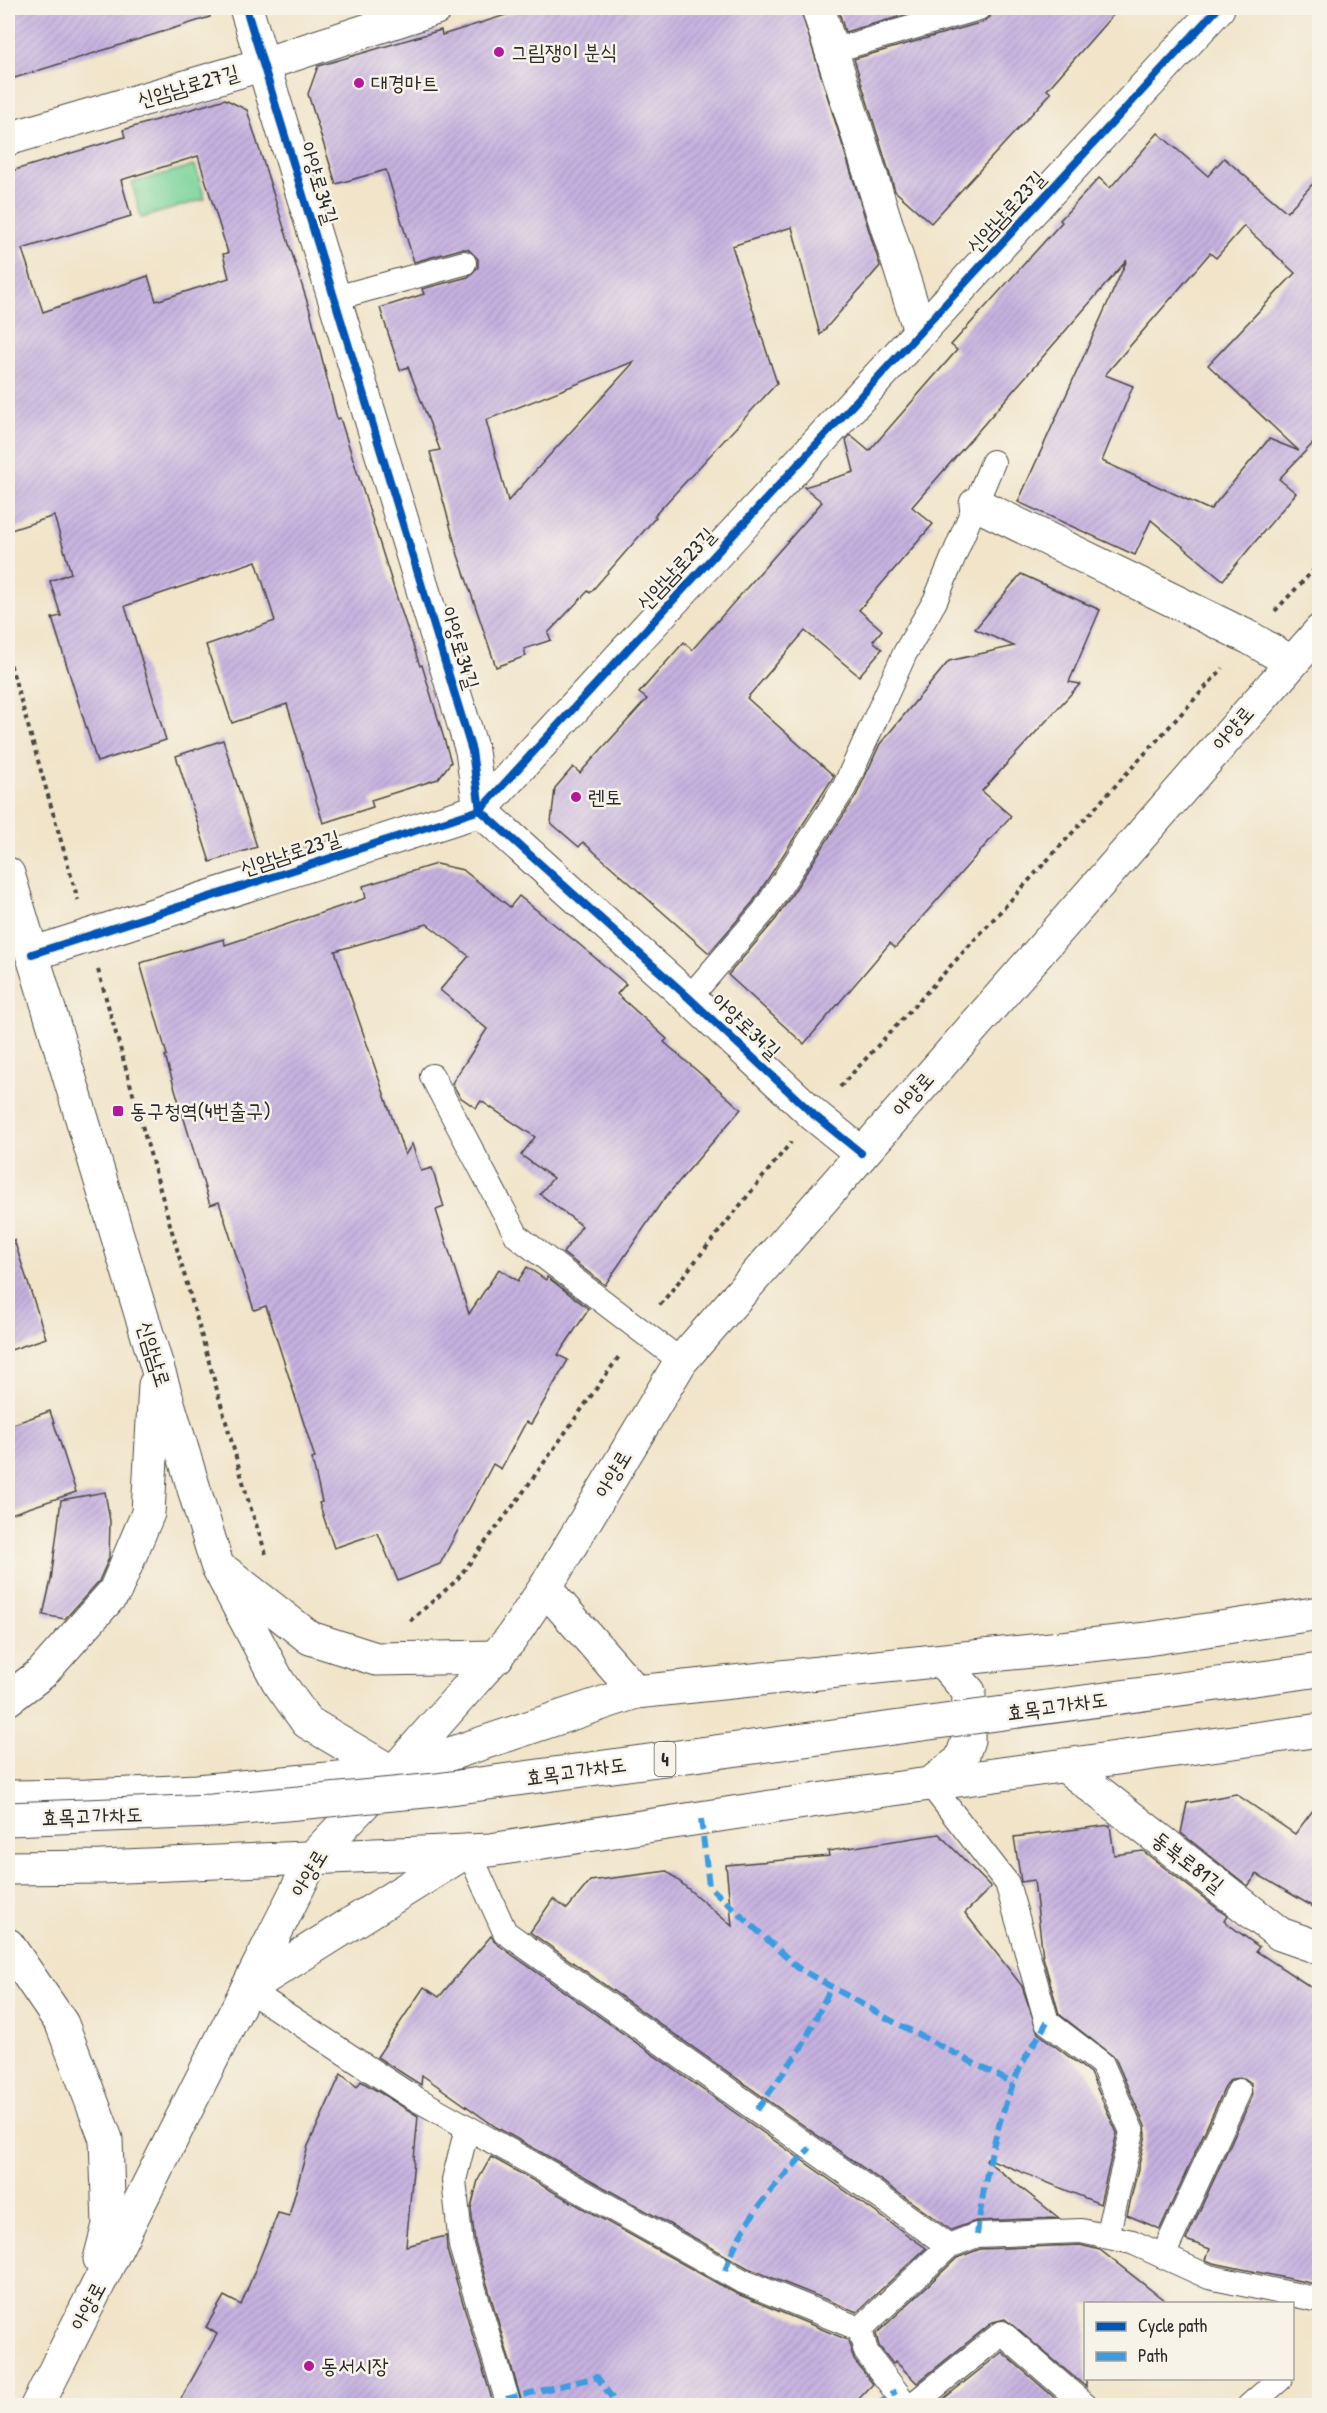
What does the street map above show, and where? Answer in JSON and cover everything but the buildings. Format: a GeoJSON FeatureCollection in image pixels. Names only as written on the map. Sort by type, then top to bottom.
{"type":"FeatureCollection","features":[{"type":"Feature","properties":{"kind":"main road","name":"아양로34길"},"geometry":{"type":"LineString","coordinates":[[246,8],[472,751],[480,810],[689,998],[814,1115],[861,1153]]}},
{"type":"Feature","properties":{"kind":"main road","name":"신암남로27길"},"geometry":{"type":"LineString","coordinates":[[8,139],[264,64],[436,8]]}},
{"type":"Feature","properties":{"kind":"main road"},"geometry":{"type":"LineString","coordinates":[[818,8],[920,331]]}},
{"type":"Feature","properties":{"kind":"main road","name":"신암남로23길"},"geometry":{"type":"LineString","coordinates":[[32,954],[480,810],[1218,8]]}},
{"type":"Feature","properties":{"kind":"main road"},"geometry":{"type":"LineString","coordinates":[[976,504],[1250,638],[1291,662]]}},
{"type":"Feature","properties":{"kind":"main road","name":"아양로"},"geometry":{"type":"LineString","coordinates":[[37,2406],[314,1856],[393,1773],[497,1657],[545,1588],[681,1360],[1320,631]]}},
{"type":"Feature","properties":{"kind":"main road","name":"신암남로"},"geometry":{"type":"LineString","coordinates":[[8,874],[217,1565],[278,1681],[307,1722],[393,1773]]}},
{"type":"Feature","properties":{"kind":"main road"},"geometry":{"type":"LineString","coordinates":[[8,1700],[42,1673],[115,1592],[148,1513],[156,1359]]}},
{"type":"Feature","properties":{"kind":"main road"},"geometry":{"type":"LineString","coordinates":[[217,1565],[310,1638],[376,1659],[497,1657]]}},
{"type":"Feature","properties":{"kind":"main road"},"geometry":{"type":"LineString","coordinates":[[545,1588],[636,1692]]}},
{"type":"Feature","properties":{"kind":"main road"},"geometry":{"type":"LineString","coordinates":[[8,1797],[87,1797],[197,1791],[393,1773],[636,1692],[1147,1639],[1320,1613]]}},
{"type":"Feature","properties":{"kind":"main road"},"geometry":{"type":"LineString","coordinates":[[930,1784],[961,1760],[968,1740],[969,1692],[942,1661]]}},
{"type":"Feature","properties":{"kind":"main road","name":"효목고가차도"},"geometry":{"type":"LineString","coordinates":[[8,1819],[212,1811],[436,1790],[1320,1670]]}},
{"type":"Feature","properties":{"kind":"main road"},"geometry":{"type":"LineString","coordinates":[[8,1868],[101,1867],[468,1850],[561,1840],[930,1784],[1320,1730]]}},
{"type":"Feature","properties":{"kind":"main road","name":"동북로81길"},"geometry":{"type":"LineString","coordinates":[[1064,1765],[1280,1934],[1320,1948]]}},
{"type":"Feature","properties":{"kind":"main road"},"geometry":{"type":"LineString","coordinates":[[247,1989],[468,1850]]}},
{"type":"Feature","properties":{"kind":"main road"},"geometry":{"type":"LineString","coordinates":[[8,1945],[62,2024],[106,2139],[109,2225],[86,2310]]}},
{"type":"Feature","properties":{"kind":"lane"},"geometry":{"type":"LineString","coordinates":[[831,51],[979,8]]}},
{"type":"Feature","properties":{"kind":"lane"},"geometry":{"type":"LineString","coordinates":[[335,298],[464,263]]}},
{"type":"Feature","properties":{"kind":"lane"},"geometry":{"type":"LineString","coordinates":[[689,998],[764,911],[844,788],[905,653],[935,602],[993,462]]}},
{"type":"Feature","properties":{"kind":"lane"},"geometry":{"type":"LineString","coordinates":[[432,1076],[517,1236],[681,1360]]}},
{"type":"Feature","properties":{"kind":"lane"},"geometry":{"type":"LineString","coordinates":[[930,1784],[1007,1883],[1047,2022],[1102,2064],[1132,2132],[1107,2236]]}},
{"type":"Feature","properties":{"kind":"lane"},"geometry":{"type":"LineString","coordinates":[[468,1850],[505,1932],[949,2246]]}},
{"type":"Feature","properties":{"kind":"lane"},"geometry":{"type":"LineString","coordinates":[[247,1989],[406,2093],[742,2281],[860,2330]]}},
{"type":"Feature","properties":{"kind":"lane"},"geometry":{"type":"LineString","coordinates":[[1163,2256],[1239,2091]]}},
{"type":"Feature","properties":{"kind":"lane"},"geometry":{"type":"LineString","coordinates":[[467,2128],[454,2180],[461,2246],[509,2406]]}},
{"type":"Feature","properties":{"kind":"lane"},"geometry":{"type":"LineString","coordinates":[[860,2330],[949,2246],[977,2235],[1081,2231],[1132,2242],[1209,2277],[1320,2300]]}},
{"type":"Feature","properties":{"kind":"lane"},"geometry":{"type":"LineString","coordinates":[[860,2330],[866,2352],[909,2406],[1002,2332],[1086,2406]]}},
{"type":"Feature","properties":{"kind":"lane"},"geometry":{"type":"LineString","coordinates":[[1249,2406],[1279,2380]]}},
{"type":"Feature","properties":{"kind":"path"},"geometry":{"type":"LineString","coordinates":[[408,1623],[456,1581],[519,1498],[614,1362],[814,1115],[1001,914],[1320,563]]}},
{"type":"Feature","properties":{"kind":"path"},"geometry":{"type":"LineString","coordinates":[[8,656],[249,1503],[269,1561]]}},
{"type":"Feature","properties":{"kind":"green space"},"geometry":{"type":"Polygon","coordinates":[[[195,165],[205,199],[141,218],[132,183],[195,165]]]}},
{"type":"Feature","properties":{"kind":"marked path"},"geometry":{"type":"LineString","coordinates":[[701,1819],[709,1886],[798,1968],[894,2022],[1014,2084]]}},
{"type":"Feature","properties":{"kind":"marked path"},"geometry":{"type":"LineString","coordinates":[[757,2110],[803,2045],[831,1987]]}},
{"type":"Feature","properties":{"kind":"marked path"},"geometry":{"type":"LineString","coordinates":[[977,2235],[983,2193],[997,2130],[1019,2070],[1047,2022]]}},
{"type":"Feature","properties":{"kind":"marked path"},"geometry":{"type":"LineString","coordinates":[[725,2271],[740,2236],[760,2205],[810,2148]]}},
{"type":"Feature","properties":{"kind":"marked path"},"geometry":{"type":"LineString","coordinates":[[506,2399],[597,2377],[618,2406]]}},
{"type":"Feature","properties":{"kind":"marked path"},"geometry":{"type":"LineString","coordinates":[[876,2406],[896,2391]]}},
{"type":"Feature","properties":{"kind":"cycle path"},"geometry":{"type":"LineString","coordinates":[[246,8],[472,751],[480,810],[689,998],[814,1115],[861,1153]]}},
{"type":"Feature","properties":{"kind":"cycle path"},"geometry":{"type":"LineString","coordinates":[[32,954],[480,810],[1218,8]]}},
{"type":"Feature","properties":{"kind":"place","name":"그림쟁이 분식"},"geometry":{"type":"Point","coordinates":[499,52]}},
{"type":"Feature","properties":{"kind":"place","name":"대경마트"},"geometry":{"type":"Point","coordinates":[359,83]}},
{"type":"Feature","properties":{"kind":"place","name":"렌토"},"geometry":{"type":"Point","coordinates":[576,797]}},
{"type":"Feature","properties":{"kind":"place","name":"동구청역(4번출구)"},"geometry":{"type":"Point","coordinates":[118,1111]}},
{"type":"Feature","properties":{"kind":"place","name":"동서시장"},"geometry":{"type":"Point","coordinates":[309,2366]}}]}
